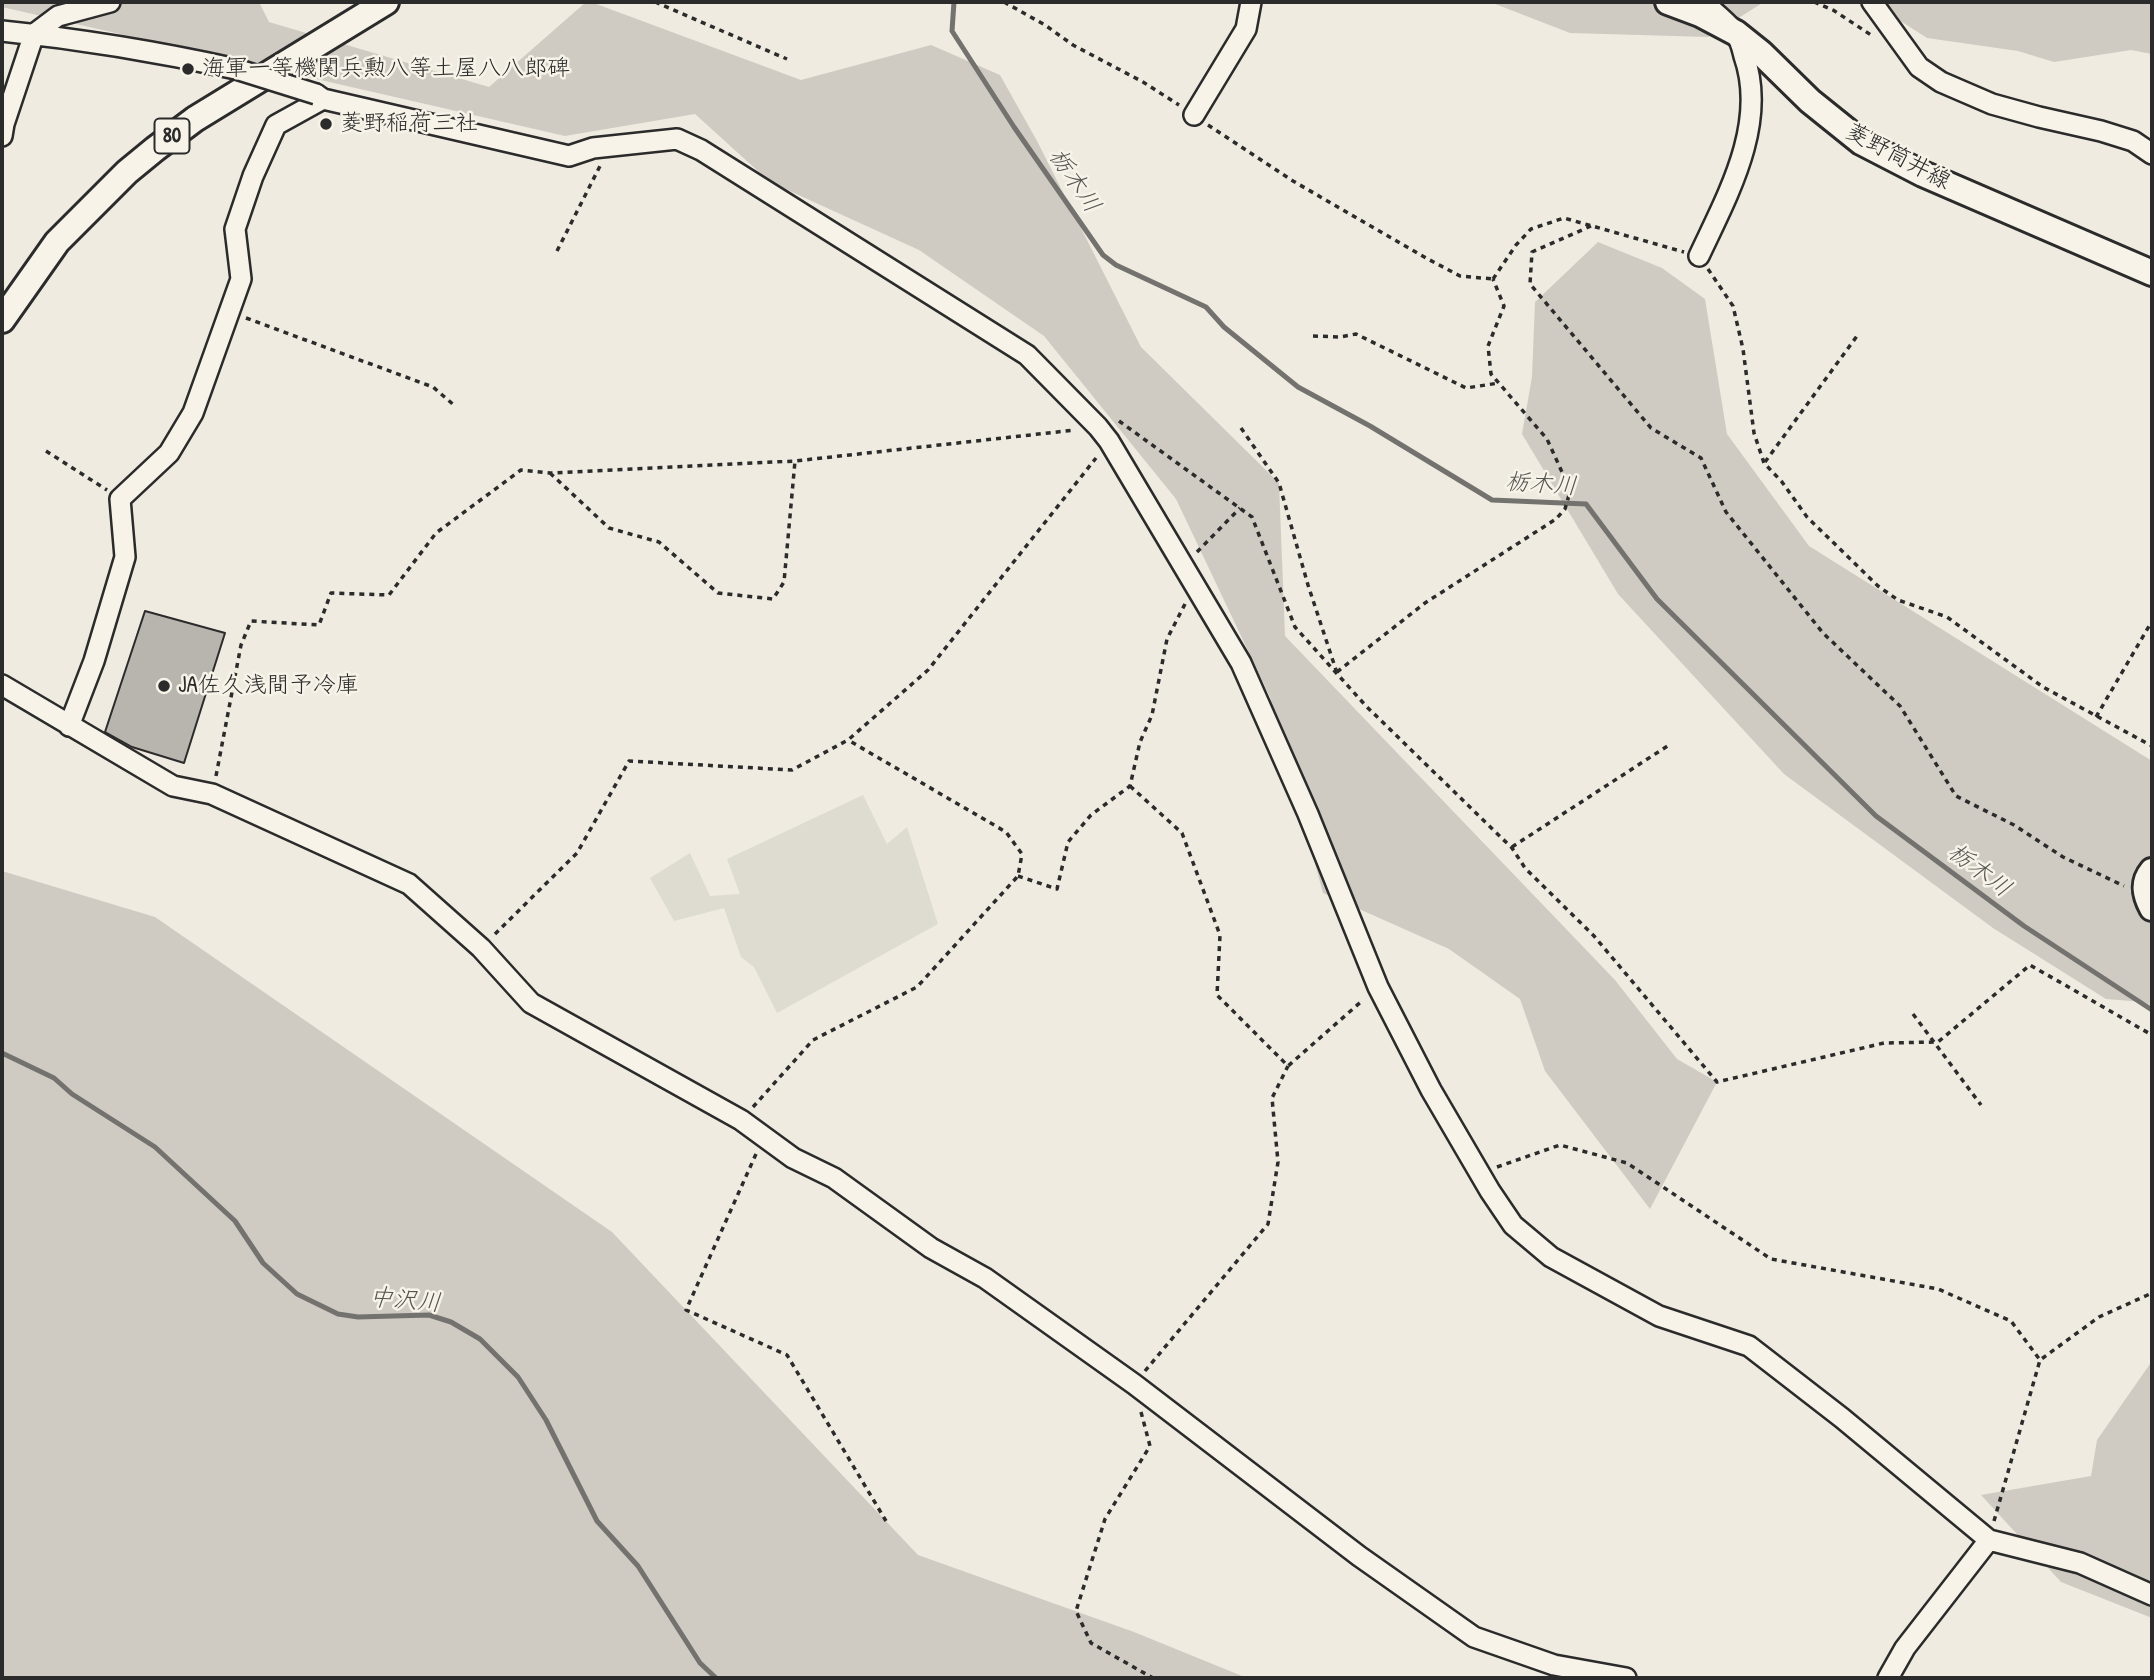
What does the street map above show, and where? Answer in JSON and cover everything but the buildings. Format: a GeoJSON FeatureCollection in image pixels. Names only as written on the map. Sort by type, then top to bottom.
{"type":"FeatureCollection","features":[{"type":"Feature","properties":{"kind":"main road","name":"80"},"geometry":{"type":"LineString","coordinates":[[2,320],[57,242],[155,149],[206,111],[386,2]]}},
{"type":"Feature","properties":{"kind":"main road","name":"菱野筒井線"},"geometry":{"type":"LineString","coordinates":[[1668,2],[1700,14],[1736,33],[1810,101],[1861,142],[1923,174],[2152,273]]}},
{"type":"Feature","properties":{"kind":"main road"},"geometry":{"type":"LineString","coordinates":[[2149,902],[2144,884],[2152,871]]}},
{"type":"Feature","properties":{"kind":"street"},"geometry":{"type":"LineString","coordinates":[[2,136],[34,34],[61,9],[110,2]]}},
{"type":"Feature","properties":{"kind":"street"},"geometry":{"type":"LineString","coordinates":[[1194,115],[1246,29],[1251,2]]}},
{"type":"Feature","properties":{"kind":"street"},"geometry":{"type":"LineString","coordinates":[[1699,256],[1744,152],[1751,89],[1747,63],[1736,33],[1703,2]]}},
{"type":"Feature","properties":{"kind":"street"},"geometry":{"type":"LineString","coordinates":[[1872,2],[1919,67],[1941,82],[1992,104],[2133,141],[2152,154]]}},
{"type":"Feature","properties":{"kind":"street"},"geometry":{"type":"LineString","coordinates":[[2,31],[186,58],[236,69],[320,97],[569,156],[593,148],[677,139],[701,150],[1027,355],[1104,434],[1241,663],[1308,814],[1378,987],[1431,1090],[1513,1225],[1551,1257],[1659,1316],[1749,1346],[1852,1426],[1989,1540],[2080,1563],[2152,1595]]}},
{"type":"Feature","properties":{"kind":"street"},"geometry":{"type":"LineString","coordinates":[[2,40],[34,34]]}},
{"type":"Feature","properties":{"kind":"street"},"geometry":{"type":"LineString","coordinates":[[69,726],[94,661],[125,557],[120,499],[169,453],[192,413],[241,279],[235,229],[276,125],[320,97]]}},
{"type":"Feature","properties":{"kind":"street"},"geometry":{"type":"LineString","coordinates":[[2,685],[173,786],[212,794],[409,884],[481,948],[531,1003],[741,1120],[793,1158],[834,1178],[931,1248],[985,1278],[1134,1384],[1359,1556],[1474,1637],[1554,1665],[1626,1678]]}},
{"type":"Feature","properties":{"kind":"street"},"geometry":{"type":"LineString","coordinates":[[1888,1678],[1905,1648],[1989,1540]]}},
{"type":"Feature","properties":{"kind":"path"},"geometry":{"type":"LineString","coordinates":[[655,2],[787,59]]}},
{"type":"Feature","properties":{"kind":"path"},"geometry":{"type":"LineString","coordinates":[[1004,2],[1045,25],[1073,45],[1143,82],[1293,181],[1426,258],[1460,276],[1493,279]]}},
{"type":"Feature","properties":{"kind":"path"},"geometry":{"type":"LineString","coordinates":[[1814,2],[1833,10],[1876,39]]}},
{"type":"Feature","properties":{"kind":"path"},"geometry":{"type":"LineString","coordinates":[[556,251],[602,163],[593,148]]}},
{"type":"Feature","properties":{"kind":"path"},"geometry":{"type":"LineString","coordinates":[[1493,279],[1516,245],[1531,229],[1564,218],[1699,256],[1733,306],[1743,349],[1754,433],[1764,463],[1782,482],[1807,517],[1878,586],[1898,600],[1947,617],[2043,687],[2152,746]]}},
{"type":"Feature","properties":{"kind":"path"},"geometry":{"type":"LineString","coordinates":[[1591,226],[1532,252],[1530,284],[1651,428],[1701,457],[1726,512],[1823,633],[1900,706],[1955,796],[2014,825],[2063,857],[2149,902]]}},
{"type":"Feature","properties":{"kind":"path"},"geometry":{"type":"LineString","coordinates":[[1337,672],[1425,603],[1556,519],[1565,509],[1569,495],[1567,483],[1547,439],[1491,374],[1488,346],[1504,306],[1493,279]]}},
{"type":"Feature","properties":{"kind":"path"},"geometry":{"type":"LineString","coordinates":[[229,312],[433,387],[455,406]]}},
{"type":"Feature","properties":{"kind":"path"},"geometry":{"type":"LineString","coordinates":[[1313,336],[1340,337],[1356,334],[1466,388],[1499,383]]}},
{"type":"Feature","properties":{"kind":"path"},"geometry":{"type":"LineString","coordinates":[[1764,463],[1857,337]]}},
{"type":"Feature","properties":{"kind":"path"},"geometry":{"type":"LineString","coordinates":[[1117,419],[1252,517],[1295,627],[1366,706],[1512,848],[1525,868],[1594,936],[1717,1082],[1884,1043],[1938,1042],[2030,965],[2152,1035]]}},
{"type":"Feature","properties":{"kind":"path"},"geometry":{"type":"LineString","coordinates":[[1241,428],[1279,483],[1308,585],[1337,672]]}},
{"type":"Feature","properties":{"kind":"path"},"geometry":{"type":"LineString","coordinates":[[212,794],[242,645],[251,621],[319,625],[331,593],[389,595],[436,533],[520,470],[550,473],[795,461],[1104,434]]}},
{"type":"Feature","properties":{"kind":"path"},"geometry":{"type":"LineString","coordinates":[[481,948],[577,853],[629,761],[792,770],[848,740],[928,670],[1104,434]]}},
{"type":"Feature","properties":{"kind":"path"},"geometry":{"type":"LineString","coordinates":[[46,451],[120,499]]}},
{"type":"Feature","properties":{"kind":"path"},"geometry":{"type":"LineString","coordinates":[[550,473],[609,528],[659,542],[718,593],[773,599],[784,582],[795,461]]}},
{"type":"Feature","properties":{"kind":"path"},"geometry":{"type":"LineString","coordinates":[[1182,566],[1240,508]]}},
{"type":"Feature","properties":{"kind":"path"},"geometry":{"type":"LineString","coordinates":[[1018,876],[1057,889],[1068,842],[1091,816],[1130,786],[1140,742],[1152,715],[1167,639],[1194,586]]}},
{"type":"Feature","properties":{"kind":"path"},"geometry":{"type":"LineString","coordinates":[[2096,717],[2152,621]]}},
{"type":"Feature","properties":{"kind":"path"},"geometry":{"type":"LineString","coordinates":[[741,1120],[813,1040],[917,987],[1018,876],[1022,854],[1006,832],[848,740]]}},
{"type":"Feature","properties":{"kind":"path"},"geometry":{"type":"LineString","coordinates":[[1512,848],[1669,745]]}},
{"type":"Feature","properties":{"kind":"path"},"geometry":{"type":"LineString","coordinates":[[1130,786],[1182,833],[1220,935],[1217,995],[1289,1066]]}},
{"type":"Feature","properties":{"kind":"path"},"geometry":{"type":"LineString","coordinates":[[1153,1678],[1091,1643],[1076,1611],[1105,1519],[1150,1446],[1134,1384],[1268,1224],[1278,1162],[1272,1098],[1289,1066],[1378,987]]}},
{"type":"Feature","properties":{"kind":"path"},"geometry":{"type":"LineString","coordinates":[[1913,1014],[1981,1105]]}},
{"type":"Feature","properties":{"kind":"path"},"geometry":{"type":"LineString","coordinates":[[764,1136],[685,1310],[787,1355],[886,1521]]}},
{"type":"Feature","properties":{"kind":"path"},"geometry":{"type":"LineString","coordinates":[[1481,1173],[1560,1145],[1627,1163],[1772,1259],[1938,1289],[2011,1321],[2040,1360]]}},
{"type":"Feature","properties":{"kind":"path"},"geometry":{"type":"LineString","coordinates":[[1989,1540],[2040,1360],[2099,1317],[2152,1293]]}},
{"type":"Feature","properties":{"kind":"shaded area"},"geometry":{"type":"Polygon","coordinates":[[[2,2],[259,2],[269,22],[489,87],[586,2],[801,80],[931,45],[1000,75],[1037,141],[1141,347],[1279,483],[1285,636],[1615,980],[1677,1059],[1717,1082],[1650,1209],[1545,1071],[1520,999],[1449,949],[1323,893],[1270,697],[1176,499],[1044,336],[919,250],[770,182],[695,114],[565,136],[2,7],[2,2]]]}},
{"type":"Feature","properties":{"kind":"shaded area"},"geometry":{"type":"Polygon","coordinates":[[[1490,2],[1764,2],[1708,37],[1570,33],[1490,2]]]}},
{"type":"Feature","properties":{"kind":"shaded area"},"geometry":{"type":"Polygon","coordinates":[[[1871,2],[2152,2],[2152,54],[2131,50],[2054,62],[2018,51],[1927,38],[1871,2]]]}},
{"type":"Feature","properties":{"kind":"shaded area"},"geometry":{"type":"Polygon","coordinates":[[[1598,242],[1662,268],[1705,299],[1727,434],[1809,546],[2152,761],[2152,1006],[2144,1002],[2106,999],[1993,928],[1784,774],[1618,594],[1522,434],[1532,377],[1535,302],[1598,242]]]}},
{"type":"Feature","properties":{"kind":"shaded area"},"geometry":{"type":"Polygon","coordinates":[[[863,795],[887,844],[907,827],[938,924],[777,1013],[754,967],[741,957],[724,908],[674,921],[650,878],[690,853],[710,896],[740,894],[727,859],[863,795]]]}},
{"type":"Feature","properties":{"kind":"shaded area"},"geometry":{"type":"Polygon","coordinates":[[[2,871],[155,917],[612,1232],[918,1555],[1134,1632],[1247,1678],[2,1678],[2,871]]]}},
{"type":"Feature","properties":{"kind":"shaded area"},"geometry":{"type":"Polygon","coordinates":[[[2152,1361],[2152,1618],[2061,1582],[1981,1495],[2091,1476],[2097,1440],[2152,1361]]]}},
{"type":"Feature","properties":{"kind":"waterway","name":"栃木川"},"geometry":{"type":"LineString","coordinates":[[954,2],[952,31],[1014,127],[1103,255],[1116,265],[1206,307],[1224,327],[1298,387],[1370,426],[1492,500],[1586,504],[1657,599],[1876,816],[2024,926],[2152,1010]]}},
{"type":"Feature","properties":{"kind":"waterway","name":"中沢川"},"geometry":{"type":"LineString","coordinates":[[2,1053],[54,1078],[72,1094],[155,1147],[235,1221],[263,1263],[297,1294],[338,1314],[358,1317],[429,1315],[451,1322],[480,1339],[518,1377],[546,1420],[597,1521],[638,1566],[700,1663],[716,1678]]}},
{"type":"Feature","properties":{"kind":"place","name":"海軍一等機関兵勲八等土屋八八郎碑"},"geometry":{"type":"Point","coordinates":[188,69]}},
{"type":"Feature","properties":{"kind":"place","name":"菱野稲荷三社"},"geometry":{"type":"Point","coordinates":[326,124]}},
{"type":"Feature","properties":{"kind":"place","name":"JA佐久浅間予冷庫"},"geometry":{"type":"Point","coordinates":[164,686]}}]}
